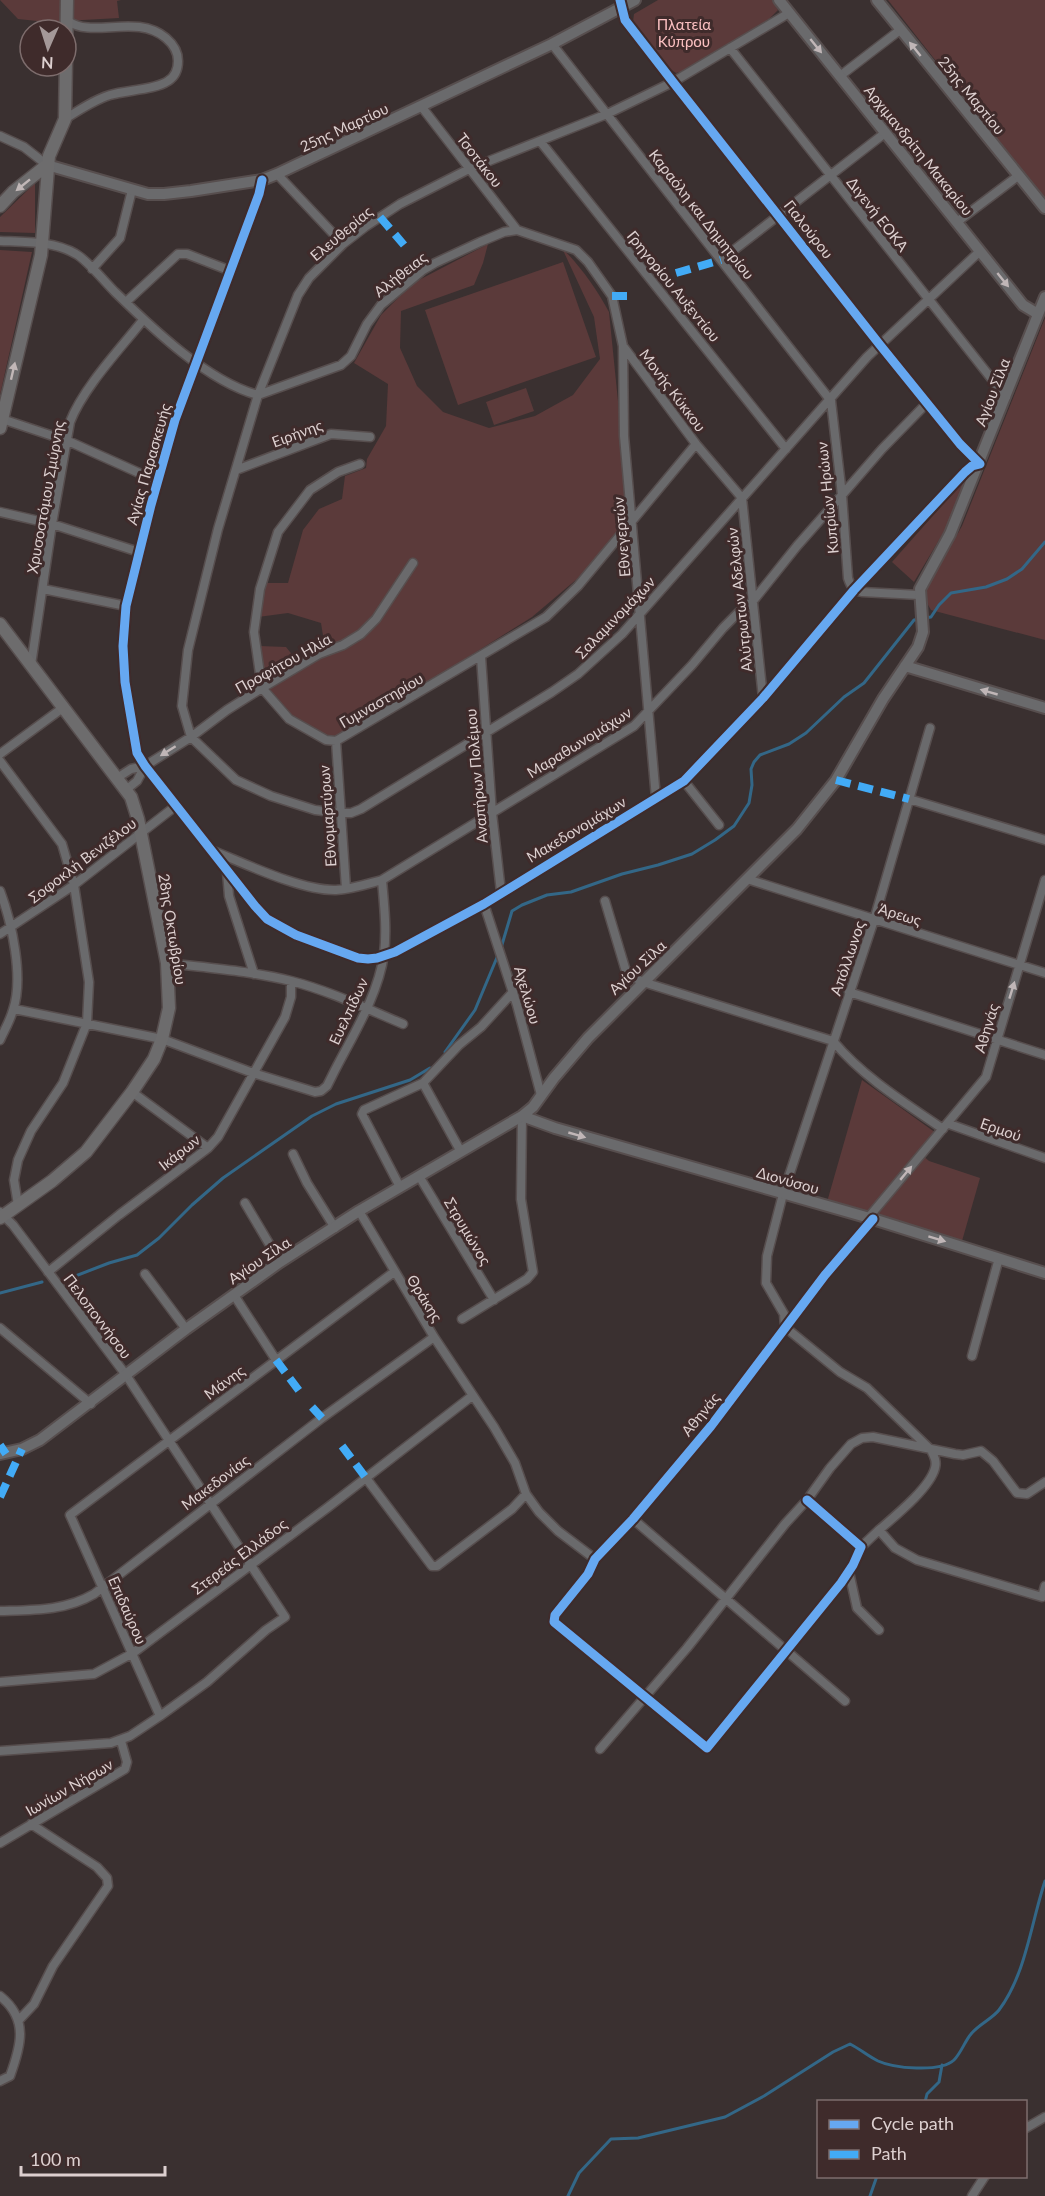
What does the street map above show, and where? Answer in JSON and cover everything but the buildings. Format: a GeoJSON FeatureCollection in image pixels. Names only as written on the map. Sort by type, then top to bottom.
{"type":"FeatureCollection","features":[{"type":"Feature","properties":{"kind":"main road"},"geometry":{"type":"LineString","coordinates":[[68,0],[68,18]]}},
{"type":"Feature","properties":{"kind":"main road"},"geometry":{"type":"LineString","coordinates":[[1,424],[42,244],[47,165],[51,149],[65,119],[66,78]]}},
{"type":"Feature","properties":{"kind":"main road"},"geometry":{"type":"LineString","coordinates":[[0,206],[47,165]]}},
{"type":"Feature","properties":{"kind":"main road","name":"28ης Οκτωβρίου"},"geometry":{"type":"LineString","coordinates":[[0,624],[127,789],[134,803],[167,963],[169,1008],[162,1039],[154,1059],[132,1092],[79,1158],[52,1181],[1,1215]]}},
{"type":"Feature","properties":{"kind":"street","name":"25ης Μαρτίου"},"geometry":{"type":"LineString","coordinates":[[47,165],[132,190],[164,194],[262,180],[552,44],[621,4],[635,0]]}},
{"type":"Feature","properties":{"kind":"street","name":"Αρχιμανδρίτη Μακαρίου"},"geometry":{"type":"LineString","coordinates":[[779,0],[979,252],[1023,305],[1038,314]]}},
{"type":"Feature","properties":{"kind":"street","name":"25ης Μαρτίου"},"geometry":{"type":"LineString","coordinates":[[877,0],[1045,208]]}},
{"type":"Feature","properties":{"kind":"street","name":"Γιαλούρου"},"geometry":{"type":"LineString","coordinates":[[621,4],[625,20],[673,82],[880,345],[960,444],[980,464]]}},
{"type":"Feature","properties":{"kind":"street","name":"Ελευθερίας"},"geometry":{"type":"LineString","coordinates":[[191,737],[182,706],[188,650],[258,395],[298,295],[309,278],[343,244],[400,204],[469,169],[607,114],[673,82],[789,13]]}},
{"type":"Feature","properties":{"kind":"street"},"geometry":{"type":"LineString","coordinates":[[65,119],[109,95],[167,82],[178,70],[178,57],[173,44],[161,34],[145,27],[78,26]]}},
{"type":"Feature","properties":{"kind":"street"},"geometry":{"type":"LineString","coordinates":[[840,76],[900,30]]}},
{"type":"Feature","properties":{"kind":"street","name":"Καραόλη και Δημητρίου"},"geometry":{"type":"LineString","coordinates":[[552,44],[831,401]]}},
{"type":"Feature","properties":{"kind":"street","name":"Διγενή ΕΟΚΑ"},"geometry":{"type":"LineString","coordinates":[[730,48],[1006,397]]}},
{"type":"Feature","properties":{"kind":"street","name":"Τσοτάκου"},"geometry":{"type":"LineString","coordinates":[[421,106],[517,230]]}},
{"type":"Feature","properties":{"kind":"street"},"geometry":{"type":"LineString","coordinates":[[721,260],[885,133]]}},
{"type":"Feature","properties":{"kind":"street"},"geometry":{"type":"LineString","coordinates":[[0,136],[24,147],[47,165]]}},
{"type":"Feature","properties":{"kind":"street","name":"Γρηγορίου Αυξεντίου"},"geometry":{"type":"LineString","coordinates":[[540,141],[786,449]]}},
{"type":"Feature","properties":{"kind":"street"},"geometry":{"type":"LineString","coordinates":[[277,174],[343,244]]}},
{"type":"Feature","properties":{"kind":"street"},"geometry":{"type":"LineString","coordinates":[[957,222],[1018,176]]}},
{"type":"Feature","properties":{"kind":"street","name":"Αγίας Παρασκευής"},"geometry":{"type":"LineString","coordinates":[[145,766],[137,753],[125,681],[123,646],[126,606],[157,481],[175,420],[259,194],[262,180]]}},
{"type":"Feature","properties":{"kind":"street"},"geometry":{"type":"LineString","coordinates":[[92,269],[120,238],[132,190]]}},
{"type":"Feature","properties":{"kind":"street","name":"Μονής Κύκκου"},"geometry":{"type":"LineString","coordinates":[[517,230],[576,250],[583,256],[612,296],[623,346],[696,444],[742,498]]}},
{"type":"Feature","properties":{"kind":"street","name":"Αλήθειας"},"geometry":{"type":"LineString","coordinates":[[258,395],[341,365],[351,356],[367,324],[381,305],[423,270],[480,242],[504,232],[517,230]]}},
{"type":"Feature","properties":{"kind":"street"},"geometry":{"type":"LineString","coordinates":[[0,240],[42,244],[78,255],[143,320],[196,362],[238,390],[258,395]]}},
{"type":"Feature","properties":{"kind":"street","name":"Σαλαμινομάχων"},"geometry":{"type":"LineString","coordinates":[[191,737],[236,780],[302,807],[351,813],[552,692],[603,653],[693,556],[742,498],[831,401],[867,357],[979,252]]}},
{"type":"Feature","properties":{"kind":"street"},"geometry":{"type":"LineString","coordinates":[[126,302],[178,254],[187,254],[231,271]]}},
{"type":"Feature","properties":{"kind":"street","name":"Αγίου Σίλα"},"geometry":{"type":"LineString","coordinates":[[0,1454],[22,1449],[40,1440],[91,1404],[186,1329],[280,1262],[400,1187],[522,1116],[533,1107],[588,1038],[805,821],[836,780],[883,699],[918,647],[922,625],[919,595],[922,584],[950,534],[980,464],[1045,297]]}},
{"type":"Feature","properties":{"kind":"street","name":"Χρυσοστόμου Σμύρνης"},"geometry":{"type":"LineString","coordinates":[[31,665],[52,524],[75,409],[143,320]]}},
{"type":"Feature","properties":{"kind":"street","name":"Εθνεγερτών"},"geometry":{"type":"LineString","coordinates":[[623,346],[624,436],[656,798]]}},
{"type":"Feature","properties":{"kind":"street","name":"Κυπρίων Ηρώων"},"geometry":{"type":"LineString","coordinates":[[831,401],[842,495],[848,578],[854,590]]}},
{"type":"Feature","properties":{"kind":"street","name":"Μαραθωνομάχων"},"geometry":{"type":"LineString","coordinates":[[210,850],[304,884],[335,890],[382,880],[633,726],[649,712],[723,628],[753,601],[796,546],[882,449],[927,403]]}},
{"type":"Feature","properties":{"kind":"street"},"geometry":{"type":"LineString","coordinates":[[1,424],[68,441],[157,481]]}},
{"type":"Feature","properties":{"kind":"street","name":"Ειρήνης"},"geometry":{"type":"LineString","coordinates":[[236,471],[331,434],[370,437]]}},
{"type":"Feature","properties":{"kind":"street","name":"Γυμναστηρίου"},"geometry":{"type":"LineString","coordinates":[[261,688],[289,719],[326,740],[336,741],[535,625],[559,606],[696,444]]}},
{"type":"Feature","properties":{"kind":"street"},"geometry":{"type":"LineString","coordinates":[[261,688],[254,632],[256,608],[268,558],[278,532],[310,490],[338,472],[360,464]]}},
{"type":"Feature","properties":{"kind":"street","name":"Μακεδονομάχων"},"geometry":{"type":"LineString","coordinates":[[145,766],[267,919],[313,943],[358,958],[384,956],[484,904],[684,781],[763,698],[854,590],[964,471],[980,464]]}},
{"type":"Feature","properties":{"kind":"street","name":"Αλύτρωτων Αδελφών"},"geometry":{"type":"LineString","coordinates":[[742,498],[763,698]]}},
{"type":"Feature","properties":{"kind":"street"},"geometry":{"type":"LineString","coordinates":[[0,512],[52,524],[139,552]]}},
{"type":"Feature","properties":{"kind":"street","name":"Προφήτου Ηλία"},"geometry":{"type":"LineString","coordinates":[[117,778],[131,769],[145,766],[261,688],[319,654],[343,645],[361,634],[376,619],[413,563]]}},
{"type":"Feature","properties":{"kind":"street"},"geometry":{"type":"LineString","coordinates":[[43,589],[126,606]]}},
{"type":"Feature","properties":{"kind":"street"},"geometry":{"type":"LineString","coordinates":[[854,590],[919,595]]}},
{"type":"Feature","properties":{"kind":"street","name":"Αναπήρων Πολέμου"},"geometry":{"type":"LineString","coordinates":[[481,657],[485,731],[501,892]]}},
{"type":"Feature","properties":{"kind":"street"},"geometry":{"type":"LineString","coordinates":[[905,666],[1045,708]]}},
{"type":"Feature","properties":{"kind":"street"},"geometry":{"type":"LineString","coordinates":[[0,754],[64,708]]}},
{"type":"Feature","properties":{"kind":"street","name":"Απόλλωνος"},"geometry":{"type":"LineString","coordinates":[[785,1327],[784,1314],[767,1289],[765,1271],[767,1256],[783,1194],[874,920],[930,728]]}},
{"type":"Feature","properties":{"kind":"street","name":"Εθνομαρτύρων"},"geometry":{"type":"LineString","coordinates":[[336,741],[346,888]]}},
{"type":"Feature","properties":{"kind":"street"},"geometry":{"type":"LineString","coordinates":[[0,761],[62,844],[74,885],[89,982],[87,1023],[63,1083],[31,1131],[18,1160],[14,1180],[18,1205]]}},
{"type":"Feature","properties":{"kind":"street","name":"Προφήτου Ηλία"},"geometry":{"type":"LineString","coordinates":[[127,789],[137,782],[145,766]]}},
{"type":"Feature","properties":{"kind":"street"},"geometry":{"type":"LineString","coordinates":[[684,781],[719,825]]}},
{"type":"Feature","properties":{"kind":"street"},"geometry":{"type":"LineString","coordinates":[[909,799],[1045,840]]}},
{"type":"Feature","properties":{"kind":"street","name":"Σοφοκλή Βενιζέλου"},"geometry":{"type":"LineString","coordinates":[[0,934],[74,885],[177,805]]}},
{"type":"Feature","properties":{"kind":"street"},"geometry":{"type":"LineString","coordinates":[[227,871],[229,896],[254,974]]}},
{"type":"Feature","properties":{"kind":"street","name":"Άρεως"},"geometry":{"type":"LineString","coordinates":[[747,879],[1045,972]]}},
{"type":"Feature","properties":{"kind":"street","name":"Ευελπίδων"},"geometry":{"type":"LineString","coordinates":[[253,1073],[315,1092],[327,1086],[366,1008],[379,976],[384,956],[386,920],[382,880]]}},
{"type":"Feature","properties":{"kind":"street","name":"Αθηνάς"},"geometry":{"type":"LineString","coordinates":[[644,1696],[558,1626],[554,1622],[555,1615],[588,1574],[595,1559],[633,1519],[711,1425],[825,1275],[982,1084],[1045,880]]}},
{"type":"Feature","properties":{"kind":"street"},"geometry":{"type":"LineString","coordinates":[[0,891],[10,929],[18,978],[14,1009],[0,1040]]}},
{"type":"Feature","properties":{"kind":"street"},"geometry":{"type":"LineString","coordinates":[[605,901],[629,975],[643,982],[833,1041]]}},
{"type":"Feature","properties":{"kind":"street","name":"Αχελώου"},"geometry":{"type":"LineString","coordinates":[[484,904],[507,970],[541,1095]]}},
{"type":"Feature","properties":{"kind":"street"},"geometry":{"type":"LineString","coordinates":[[167,963],[291,981],[404,1024]]}},
{"type":"Feature","properties":{"kind":"street","name":"Ικάρων"},"geometry":{"type":"LineString","coordinates":[[48,1272],[208,1148],[218,1137],[285,1017],[291,997],[291,981]]}},
{"type":"Feature","properties":{"kind":"street"},"geometry":{"type":"LineString","coordinates":[[400,1187],[362,1114],[364,1110],[423,1083],[459,1045],[481,1027],[513,992]]}},
{"type":"Feature","properties":{"kind":"street"},"geometry":{"type":"LineString","coordinates":[[849,992],[1045,1055]]}},
{"type":"Feature","properties":{"kind":"street"},"geometry":{"type":"LineString","coordinates":[[14,1009],[162,1039],[253,1073]]}},
{"type":"Feature","properties":{"kind":"street","name":"Ερμού"},"geometry":{"type":"LineString","coordinates":[[833,1041],[872,1078],[946,1126],[1045,1158]]}},
{"type":"Feature","properties":{"kind":"street"},"geometry":{"type":"LineString","coordinates":[[423,1083],[461,1152]]}},
{"type":"Feature","properties":{"kind":"street"},"geometry":{"type":"LineString","coordinates":[[132,1092],[208,1148]]}},
{"type":"Feature","properties":{"kind":"street"},"geometry":{"type":"LineString","coordinates":[[462,1319],[527,1279],[533,1272],[522,1206],[522,1116]]}},
{"type":"Feature","properties":{"kind":"street","name":"Διονύσου"},"geometry":{"type":"LineString","coordinates":[[522,1116],[555,1128],[871,1219],[1045,1273]]}},
{"type":"Feature","properties":{"kind":"street"},"geometry":{"type":"LineString","coordinates":[[293,1154],[307,1183],[334,1228]]}},
{"type":"Feature","properties":{"kind":"street","name":"Στρυμώνος"},"geometry":{"type":"LineString","coordinates":[[419,1176],[494,1299]]}},
{"type":"Feature","properties":{"kind":"street"},"geometry":{"type":"LineString","coordinates":[[245,1203],[280,1262]]}},
{"type":"Feature","properties":{"kind":"street","name":"Θράκης"},"geometry":{"type":"LineString","coordinates":[[359,1212],[434,1337],[494,1427],[515,1463],[526,1494],[539,1512],[558,1530],[595,1559]]}},
{"type":"Feature","properties":{"kind":"street","name":"Πελοποννήσου"},"geometry":{"type":"LineString","coordinates":[[1,1215],[13,1225],[126,1375],[285,1617],[266,1630],[207,1682],[160,1716]]}},
{"type":"Feature","properties":{"kind":"street"},"geometry":{"type":"LineString","coordinates":[[972,1356],[999,1258]]}},
{"type":"Feature","properties":{"kind":"street","name":"Μάνης"},"geometry":{"type":"LineString","coordinates":[[70,1515],[394,1272]]}},
{"type":"Feature","properties":{"kind":"street"},"geometry":{"type":"LineString","coordinates":[[145,1274],[186,1329]]}},
{"type":"Feature","properties":{"kind":"street"},"geometry":{"type":"LineString","coordinates":[[234,1295],[276,1360]]}},
{"type":"Feature","properties":{"kind":"street"},"geometry":{"type":"LineString","coordinates":[[644,1696],[707,1748],[849,1572],[861,1547],[915,1498],[935,1469],[935,1458],[931,1450],[867,1388],[843,1375],[785,1327]]}},
{"type":"Feature","properties":{"kind":"street"},"geometry":{"type":"LineString","coordinates":[[0,1328],[91,1404]]}},
{"type":"Feature","properties":{"kind":"street","name":"Μακεδονίας"},"geometry":{"type":"LineString","coordinates":[[0,1611],[62,1607],[81,1602],[322,1418],[434,1337]]}},
{"type":"Feature","properties":{"kind":"street","name":"Στερεάς Ελλάδος"},"geometry":{"type":"LineString","coordinates":[[0,1682],[94,1674],[133,1653],[472,1396]]}},
{"type":"Feature","properties":{"kind":"street"},"geometry":{"type":"LineString","coordinates":[[600,1749],[726,1599],[784,1524],[807,1500],[851,1444],[862,1438],[873,1437],[963,1455],[975,1451],[986,1454],[999,1467],[1014,1491],[1022,1495],[1045,1482]]}},
{"type":"Feature","properties":{"kind":"street"},"geometry":{"type":"LineString","coordinates":[[366,1478],[432,1566],[437,1566],[484,1530],[526,1494]]}},
{"type":"Feature","properties":{"kind":"street"},"geometry":{"type":"LineString","coordinates":[[807,1500],[861,1547]]}},
{"type":"Feature","properties":{"kind":"street","name":"Επιδαύρου"},"geometry":{"type":"LineString","coordinates":[[70,1515],[160,1716]]}},
{"type":"Feature","properties":{"kind":"street"},"geometry":{"type":"LineString","coordinates":[[633,1519],[845,1701]]}},
{"type":"Feature","properties":{"kind":"street"},"geometry":{"type":"LineString","coordinates":[[879,1530],[894,1548],[918,1560],[1042,1597],[1045,1587]]}},
{"type":"Feature","properties":{"kind":"street"},"geometry":{"type":"LineString","coordinates":[[849,1572],[857,1608],[879,1630]]}},
{"type":"Feature","properties":{"kind":"street"},"geometry":{"type":"LineString","coordinates":[[0,1751],[121,1741],[160,1716]]}},
{"type":"Feature","properties":{"kind":"street","name":"Ιωνίων Νήσων"},"geometry":{"type":"LineString","coordinates":[[0,1843],[125,1769],[128,1762],[121,1741]]}},
{"type":"Feature","properties":{"kind":"street"},"geometry":{"type":"LineString","coordinates":[[19,2020],[34,2004],[53,1966],[108,1886],[107,1878],[97,1867],[32,1824]]}},
{"type":"Feature","properties":{"kind":"street"},"geometry":{"type":"LineString","coordinates":[[0,1996],[11,2006],[19,2020],[19,2049],[9,2076],[0,2081]]}},
{"type":"Feature","properties":{"kind":"street"},"geometry":{"type":"LineString","coordinates":[[1027,2127],[1045,2117]]}},
{"type":"Feature","properties":{"kind":"street"},"geometry":{"type":"LineString","coordinates":[[972,2196],[984,2178]]}},
{"type":"Feature","properties":{"kind":"green space"},"geometry":{"type":"Polygon","coordinates":[[[0,0],[121,0],[117,1],[119,18],[78,20],[78,18],[18,19],[0,0]]]}},
{"type":"Feature","properties":{"kind":"green space","name":"Πλατεία Κύπρου"},"geometry":{"type":"Polygon","coordinates":[[[658,0],[772,0],[778,10],[769,19],[686,70],[676,73],[670,69],[633,22],[634,14],[658,0]]]}},
{"type":"Feature","properties":{"kind":"green space"},"geometry":{"type":"Polygon","coordinates":[[[888,0],[1045,0],[1045,200],[888,0]]]}},
{"type":"Feature","properties":{"kind":"green space"},"geometry":{"type":"Polygon","coordinates":[[[35,183],[35,233],[0,232],[0,217],[35,183]]]}},
{"type":"Feature","properties":{"kind":"green space"},"geometry":{"type":"Polygon","coordinates":[[[488,244],[474,285],[401,311],[400,348],[417,386],[443,412],[489,428],[535,416],[573,395],[600,359],[594,317],[562,248],[588,278],[609,312],[630,520],[577,579],[532,617],[344,735],[331,736],[310,731],[294,723],[266,691],[259,646],[286,647],[298,662],[325,648],[321,623],[288,613],[258,617],[265,583],[288,583],[303,530],[319,509],[342,499],[345,476],[366,468],[367,459],[386,426],[388,384],[354,363],[381,315],[417,281],[488,244]]]}},
{"type":"Feature","properties":{"kind":"green space"},"geometry":{"type":"Polygon","coordinates":[[[0,250],[32,252],[0,395],[0,250]]]}},
{"type":"Feature","properties":{"kind":"green space"},"geometry":{"type":"Polygon","coordinates":[[[563,262],[596,357],[458,405],[425,310],[563,262]]]}},
{"type":"Feature","properties":{"kind":"green space"},"geometry":{"type":"Polygon","coordinates":[[[1045,318],[1045,640],[931,610],[924,593],[962,526],[1045,318]]]}},
{"type":"Feature","properties":{"kind":"green space"},"geometry":{"type":"Polygon","coordinates":[[[526,388],[534,411],[494,425],[486,402],[526,388]]]}},
{"type":"Feature","properties":{"kind":"green space"},"geometry":{"type":"Polygon","coordinates":[[[968,476],[945,530],[914,582],[892,562],[968,476]]]}},
{"type":"Feature","properties":{"kind":"green space"},"geometry":{"type":"Polygon","coordinates":[[[862,1080],[936,1133],[920,1153],[929,1161],[980,1178],[962,1241],[827,1202],[862,1080]]]}},
{"type":"Feature","properties":{"kind":"waterway"},"geometry":{"type":"LineString","coordinates":[[501,948],[512,911],[522,905],[547,895],[571,892],[622,874],[692,854],[734,826],[749,803],[752,785],[751,769],[760,755],[789,744],[806,733],[844,697],[864,683],[914,620],[931,617],[951,593],[986,587],[1007,579],[1022,569],[1045,542]]}},
{"type":"Feature","properties":{"kind":"waterway"},"geometry":{"type":"LineString","coordinates":[[445,1052],[475,1010],[498,955]]}},
{"type":"Feature","properties":{"kind":"waterway"},"geometry":{"type":"LineString","coordinates":[[65,1280],[137,1255],[159,1238],[223,1178],[312,1116],[336,1104],[410,1080],[430,1068]]}},
{"type":"Feature","properties":{"kind":"waterway"},"geometry":{"type":"LineString","coordinates":[[0,1293],[42,1282]]}},
{"type":"Feature","properties":{"kind":"waterway"},"geometry":{"type":"LineString","coordinates":[[568,2196],[579,2173],[611,2139],[638,2138],[725,2117],[850,2044],[878,2061],[894,2066],[928,2068],[938,2067],[954,2060],[971,2034],[999,2010],[1016,1981],[1045,1881]]}},
{"type":"Feature","properties":{"kind":"waterway"},"geometry":{"type":"LineString","coordinates":[[926,2100],[927,2094],[939,2082],[942,2065]]}},
{"type":"Feature","properties":{"kind":"waterway"},"geometry":{"type":"LineString","coordinates":[[870,2196],[876,2178]]}},
{"type":"Feature","properties":{"kind":"marked path"},"geometry":{"type":"LineString","coordinates":[[380,217],[404,245]]}},
{"type":"Feature","properties":{"kind":"marked path"},"geometry":{"type":"LineString","coordinates":[[676,273],[721,260]]}},
{"type":"Feature","properties":{"kind":"marked path"},"geometry":{"type":"LineString","coordinates":[[612,296],[632,296]]}},
{"type":"Feature","properties":{"kind":"marked path"},"geometry":{"type":"LineString","coordinates":[[836,780],[909,799]]}},
{"type":"Feature","properties":{"kind":"marked path"},"geometry":{"type":"LineString","coordinates":[[276,1360],[303,1396]]}},
{"type":"Feature","properties":{"kind":"marked path"},"geometry":{"type":"LineString","coordinates":[[312,1407],[322,1418]]}},
{"type":"Feature","properties":{"kind":"marked path"},"geometry":{"type":"LineString","coordinates":[[0,1445],[6,1454]]}},
{"type":"Feature","properties":{"kind":"marked path"},"geometry":{"type":"LineString","coordinates":[[342,1446],[366,1478]]}},
{"type":"Feature","properties":{"kind":"marked path"},"geometry":{"type":"LineString","coordinates":[[0,1497],[22,1449]]}},
{"type":"Feature","properties":{"kind":"cycle path"},"geometry":{"type":"LineString","coordinates":[[262,180],[259,194],[175,420],[151,505],[126,606],[123,646],[125,682],[137,753],[255,906],[267,919],[296,935],[358,958],[377,958],[395,952],[484,904],[684,781],[763,698],[854,590],[965,472],[972,466],[980,464],[960,444],[880,345],[673,82],[625,20],[620,0]]}},
{"type":"Feature","properties":{"kind":"cycle path"},"geometry":{"type":"LineString","coordinates":[[807,1500],[861,1547],[841,1583],[707,1748],[554,1622],[555,1615],[588,1574],[595,1559],[633,1519],[711,1426],[825,1275],[873,1219]]}}]}
